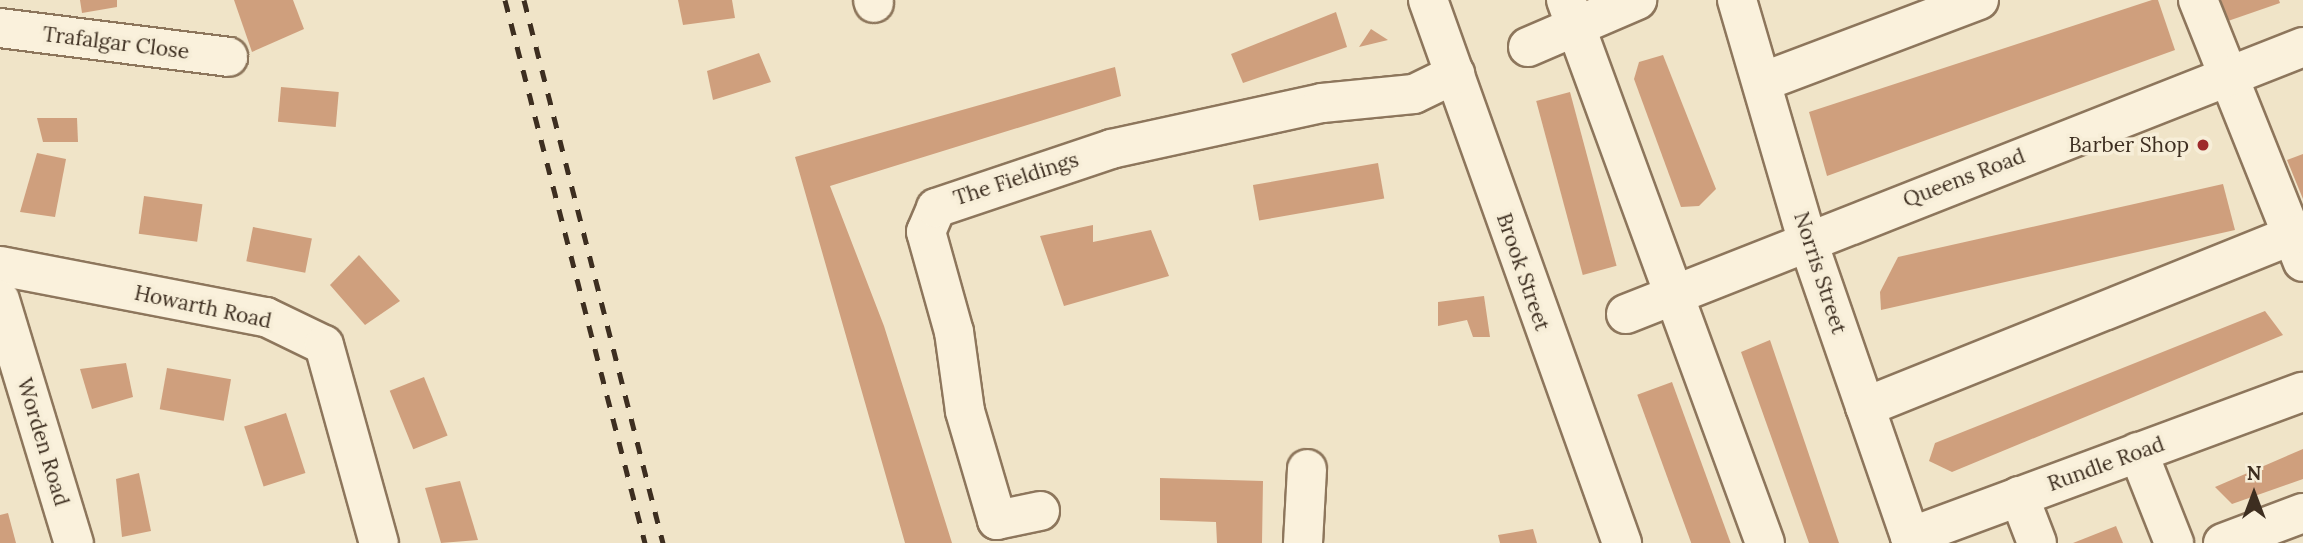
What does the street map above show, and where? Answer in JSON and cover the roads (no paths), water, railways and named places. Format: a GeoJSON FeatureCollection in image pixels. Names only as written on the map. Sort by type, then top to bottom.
{"type":"FeatureCollection","features":[{"type":"Feature","properties":{"kind":"street","name":"Brook Street"},"geometry":{"type":"LineString","coordinates":[[1428,0],[1622,543]]}},
{"type":"Feature","properties":{"kind":"street"},"geometry":{"type":"LineString","coordinates":[[1528,47],[1571,13],[1637,0]]}},
{"type":"Feature","properties":{"kind":"street","name":"Norris Street"},"geometry":{"type":"LineString","coordinates":[[1737,0],[1807,239],[1911,540]]}},
{"type":"Feature","properties":{"kind":"street"},"geometry":{"type":"LineString","coordinates":[[1762,82],[1979,0]]}},
{"type":"Feature","properties":{"kind":"street"},"geometry":{"type":"LineString","coordinates":[[1865,407],[2298,248],[2198,0]]}},
{"type":"Feature","properties":{"kind":"street"},"geometry":{"type":"LineString","coordinates":[[1571,13],[1676,293],[1765,543]]}},
{"type":"Feature","properties":{"kind":"street","name":"Trafalgar Close"},"geometry":{"type":"LineString","coordinates":[[1,35],[228,57]]}},
{"type":"Feature","properties":{"kind":"street","name":"Queens Road"},"geometry":{"type":"LineString","coordinates":[[1626,314],[1807,239],[2303,47]]}},
{"type":"Feature","properties":{"kind":"street","name":"The Fieldings"},"geometry":{"type":"LineString","coordinates":[[1041,511],[997,520],[965,411],[954,332],[926,232],[936,208],[1111,149],[1322,103],[1414,93],[1455,74]]}},
{"type":"Feature","properties":{"kind":"street","name":"Howarth Road"},"geometry":{"type":"LineString","coordinates":[[0,266],[266,317],[324,345],[379,543]]}},
{"type":"Feature","properties":{"kind":"street","name":"Worden Road"},"geometry":{"type":"LineString","coordinates":[[0,300],[74,543]]}},
{"type":"Feature","properties":{"kind":"street","name":"Rundle Road"},"geometry":{"type":"LineString","coordinates":[[1911,540],[2020,496],[2303,392]]}},
{"type":"Feature","properties":{"kind":"street"},"geometry":{"type":"LineString","coordinates":[[2138,452],[2174,543]]}},
{"type":"Feature","properties":{"kind":"street"},"geometry":{"type":"LineString","coordinates":[[1303,543],[1307,469]]}},
{"type":"Feature","properties":{"kind":"street"},"geometry":{"type":"LineString","coordinates":[[2020,496],[2037,543]]}},
{"type":"Feature","properties":{"kind":"street"},"geometry":{"type":"LineString","coordinates":[[2223,543],[2303,513]]}},
{"type":"Feature","properties":{"kind":"railway"},"geometry":{"type":"LineString","coordinates":[[505,0],[645,543]]}},
{"type":"Feature","properties":{"kind":"railway"},"geometry":{"type":"LineString","coordinates":[[524,0],[663,543]]}},
{"type":"Feature","properties":{"kind":"place","name":"Barber Shop"},"geometry":{"type":"Point","coordinates":[2203,145]}}]}
